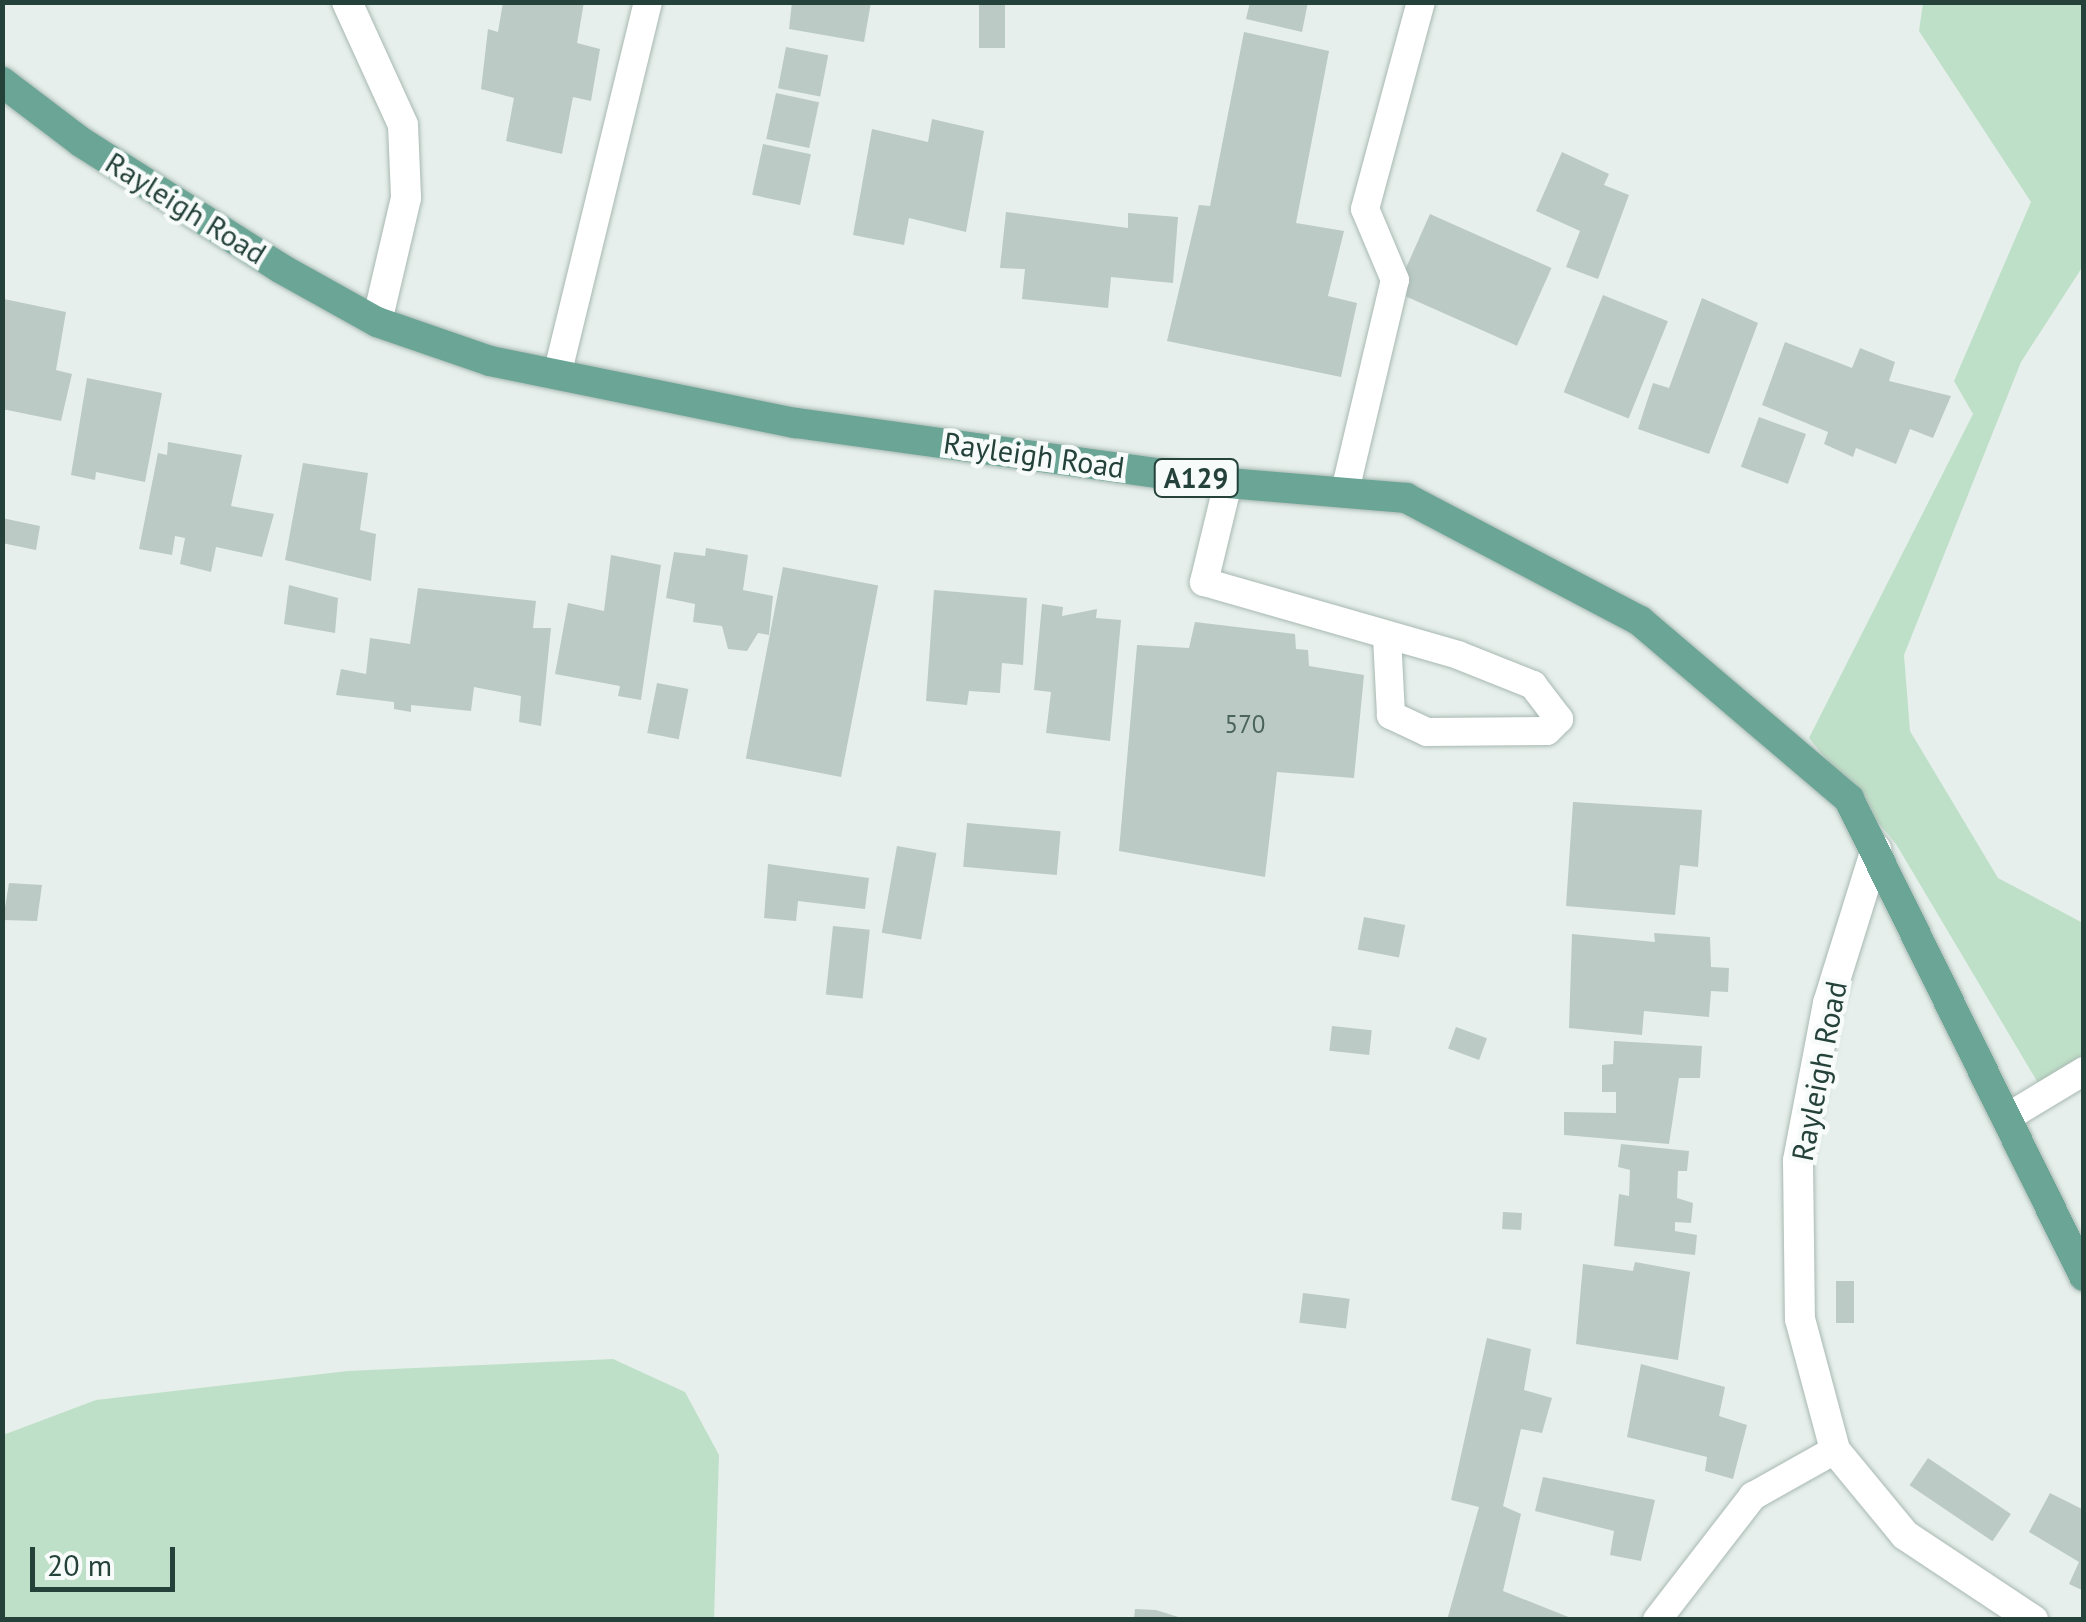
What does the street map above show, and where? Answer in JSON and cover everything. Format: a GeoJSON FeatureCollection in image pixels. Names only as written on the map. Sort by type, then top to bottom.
{"type":"FeatureCollection","features":[{"type":"Feature","properties":{"kind":"main road","name":"Rayleigh Road"},"geometry":{"type":"LineString","coordinates":[[2,82],[81,142],[377,322],[490,362],[796,423],[1228,483],[1406,498],[1640,621],[1849,799],[2084,1276]]}},
{"type":"Feature","properties":{"kind":"street"},"geometry":{"type":"LineString","coordinates":[[346,2],[403,125],[406,198],[377,322]]}},
{"type":"Feature","properties":{"kind":"street","name":"Rayleigh Road"},"geometry":{"type":"LineString","coordinates":[[1876,850],[1828,1003],[1798,1161],[1800,1320],[1835,1450],[1905,1535],[2032,1620]]}},
{"type":"Feature","properties":{"kind":"lane"},"geometry":{"type":"LineString","coordinates":[[557,375],[648,2]]}},
{"type":"Feature","properties":{"kind":"lane"},"geometry":{"type":"LineString","coordinates":[[1346,491],[1395,280],[1365,209],[1420,2]]}},
{"type":"Feature","properties":{"kind":"lane"},"geometry":{"type":"LineString","coordinates":[[1228,483],[1204,582],[1387,637],[1533,685],[1559,718],[1548,731],[1427,732],[1391,716],[1387,637]]}},
{"type":"Feature","properties":{"kind":"lane"},"geometry":{"type":"LineString","coordinates":[[2006,1118],[2084,1071]]}},
{"type":"Feature","properties":{"kind":"lane"},"geometry":{"type":"LineString","coordinates":[[1657,1620],[1753,1496],[1835,1450]]}},
{"type":"Feature","properties":{"kind":"green space"},"geometry":{"type":"Polygon","coordinates":[[[1923,3],[2083,3],[2083,266],[2021,362],[1904,655],[1910,731],[1998,878],[2083,923],[2083,1072],[2044,1093],[1896,844],[1809,738],[1973,414],[1954,381],[2031,202],[1919,31],[1923,3]]]}},
{"type":"Feature","properties":{"kind":"green space"},"geometry":{"type":"Polygon","coordinates":[[[613,1359],[685,1392],[719,1455],[714,1619],[3,1619],[3,1435],[96,1400],[348,1371],[613,1359]]]}},
{"type":"Feature","properties":{"kind":"building"},"geometry":{"type":"Polygon","coordinates":[[[503,2],[584,2],[577,43],[600,49],[591,101],[573,97],[562,154],[506,141],[514,98],[481,89],[488,29],[498,32],[503,2]]]}},
{"type":"Feature","properties":{"kind":"building"},"geometry":{"type":"Polygon","coordinates":[[[792,2],[871,2],[864,42],[789,29],[792,2]]]}},
{"type":"Feature","properties":{"kind":"building"},"geometry":{"type":"Polygon","coordinates":[[[979,2],[1005,2],[1005,48],[979,48],[979,2]]]}},
{"type":"Feature","properties":{"kind":"building"},"geometry":{"type":"Polygon","coordinates":[[[1250,2],[1308,2],[1302,32],[1246,19],[1250,2]]]}},
{"type":"Feature","properties":{"kind":"building"},"geometry":{"type":"Polygon","coordinates":[[[1244,32],[1329,51],[1296,223],[1344,231],[1328,296],[1357,303],[1341,377],[1167,341],[1199,205],[1210,206],[1244,32]]]}},
{"type":"Feature","properties":{"kind":"building"},"geometry":{"type":"Polygon","coordinates":[[[786,47],[828,55],[820,96],[778,88],[786,47]]]}},
{"type":"Feature","properties":{"kind":"building"},"geometry":{"type":"Polygon","coordinates":[[[776,93],[819,102],[809,148],[766,139],[776,93]]]}},
{"type":"Feature","properties":{"kind":"building"},"geometry":{"type":"Polygon","coordinates":[[[932,119],[984,131],[966,232],[909,218],[904,245],[853,235],[872,129],[928,142],[932,119]]]}},
{"type":"Feature","properties":{"kind":"building"},"geometry":{"type":"Polygon","coordinates":[[[763,144],[811,154],[800,205],[752,195],[763,144]]]}},
{"type":"Feature","properties":{"kind":"building"},"geometry":{"type":"Polygon","coordinates":[[[1562,152],[1609,174],[1604,185],[1629,195],[1598,279],[1566,267],[1580,231],[1536,211],[1562,152]]]}},
{"type":"Feature","properties":{"kind":"building"},"geometry":{"type":"Polygon","coordinates":[[[1006,212],[1128,228],[1128,213],[1178,217],[1173,283],[1111,277],[1108,308],[1022,299],[1025,269],[1000,268],[1006,212]]]}},
{"type":"Feature","properties":{"kind":"building"},"geometry":{"type":"Polygon","coordinates":[[[1430,214],[1552,268],[1517,346],[1395,292],[1430,214]]]}},
{"type":"Feature","properties":{"kind":"building"},"geometry":{"type":"Polygon","coordinates":[[[1603,295],[1668,321],[1629,419],[1564,392],[1603,295]]]}},
{"type":"Feature","properties":{"kind":"building"},"geometry":{"type":"Polygon","coordinates":[[[1702,298],[1758,323],[1709,454],[1638,429],[1653,383],[1669,388],[1702,298]]]}},
{"type":"Feature","properties":{"kind":"building"},"geometry":{"type":"Polygon","coordinates":[[[4,299],[66,312],[56,370],[72,374],[61,421],[2,409],[4,299]]]}},
{"type":"Feature","properties":{"kind":"building"},"geometry":{"type":"Polygon","coordinates":[[[1785,342],[1852,368],[1860,348],[1895,362],[1889,381],[1951,396],[1933,438],[1910,429],[1896,464],[1856,448],[1853,457],[1824,444],[1828,432],[1762,405],[1785,342]]]}},
{"type":"Feature","properties":{"kind":"building"},"geometry":{"type":"Polygon","coordinates":[[[87,378],[162,393],[145,482],[96,472],[95,480],[71,475],[87,378]]]}},
{"type":"Feature","properties":{"kind":"building"},"geometry":{"type":"Polygon","coordinates":[[[1759,417],[1806,434],[1788,484],[1741,467],[1759,417]]]}},
{"type":"Feature","properties":{"kind":"building"},"geometry":{"type":"Polygon","coordinates":[[[168,442],[242,455],[231,506],[274,514],[262,557],[216,547],[211,572],[180,564],[185,538],[175,536],[172,555],[139,549],[158,453],[167,455],[168,442]]]}},
{"type":"Feature","properties":{"kind":"building"},"geometry":{"type":"Polygon","coordinates":[[[303,463],[368,473],[360,530],[376,534],[371,581],[285,560],[303,463]]]}},
{"type":"Feature","properties":{"kind":"building"},"geometry":{"type":"Polygon","coordinates":[[[2,518],[40,526],[36,550],[2,543],[2,518]]]}},
{"type":"Feature","properties":{"kind":"building"},"geometry":{"type":"Polygon","coordinates":[[[706,548],[748,555],[743,590],[773,596],[769,635],[758,633],[747,651],[728,649],[722,626],[693,622],[695,604],[666,598],[674,552],[705,556],[706,548]]]}},
{"type":"Feature","properties":{"kind":"building"},"geometry":{"type":"Polygon","coordinates":[[[611,555],[661,565],[641,700],[618,696],[620,686],[555,674],[568,603],[604,611],[611,555]]]}},
{"type":"Feature","properties":{"kind":"building"},"geometry":{"type":"Polygon","coordinates":[[[783,567],[878,586],[841,777],[746,758],[783,567]]]}},
{"type":"Feature","properties":{"kind":"building"},"geometry":{"type":"Polygon","coordinates":[[[289,585],[338,598],[335,633],[284,624],[289,585]]]}},
{"type":"Feature","properties":{"kind":"building"},"geometry":{"type":"Polygon","coordinates":[[[418,588],[536,601],[533,628],[551,628],[541,726],[519,722],[521,696],[474,687],[471,711],[411,705],[411,712],[394,709],[394,702],[336,695],[341,669],[366,674],[370,638],[410,644],[418,588]]]}},
{"type":"Feature","properties":{"kind":"building"},"geometry":{"type":"Polygon","coordinates":[[[934,590],[1027,598],[1023,665],[1002,663],[1000,693],[969,691],[967,705],[926,701],[934,590]]]}},
{"type":"Feature","properties":{"kind":"building"},"geometry":{"type":"Polygon","coordinates":[[[1042,604],[1063,607],[1062,616],[1097,609],[1096,618],[1121,620],[1110,741],[1046,733],[1051,692],[1034,690],[1042,604]]]}},
{"type":"Feature","properties":{"kind":"building"},"geometry":{"type":"Polygon","coordinates":[[[1195,622],[1295,634],[1296,649],[1308,650],[1309,666],[1364,675],[1354,778],[1277,772],[1265,877],[1119,851],[1137,645],[1189,648],[1195,622]]]}},
{"type":"Feature","properties":{"kind":"building"},"geometry":{"type":"Polygon","coordinates":[[[657,683],[688,689],[679,739],[647,733],[657,683]]]}},
{"type":"Feature","properties":{"kind":"building"},"geometry":{"type":"Polygon","coordinates":[[[1573,802],[1702,810],[1698,867],[1680,865],[1675,915],[1566,906],[1573,802]]]}},
{"type":"Feature","properties":{"kind":"building"},"geometry":{"type":"Polygon","coordinates":[[[967,823],[1061,831],[1057,875],[963,867],[967,823]]]}},
{"type":"Feature","properties":{"kind":"building"},"geometry":{"type":"Polygon","coordinates":[[[897,846],[936,853],[921,940],[882,933],[897,846]]]}},
{"type":"Feature","properties":{"kind":"building"},"geometry":{"type":"Polygon","coordinates":[[[768,864],[869,878],[865,909],[798,901],[796,921],[764,918],[768,864]]]}},
{"type":"Feature","properties":{"kind":"building"},"geometry":{"type":"Polygon","coordinates":[[[9,883],[42,885],[37,921],[3,920],[9,883]]]}},
{"type":"Feature","properties":{"kind":"building"},"geometry":{"type":"Polygon","coordinates":[[[1364,917],[1405,925],[1399,957],[1358,949],[1364,917]]]}},
{"type":"Feature","properties":{"kind":"building"},"geometry":{"type":"Polygon","coordinates":[[[833,926],[870,930],[863,998],[826,995],[833,926]]]}},
{"type":"Feature","properties":{"kind":"building"},"geometry":{"type":"Polygon","coordinates":[[[1654,933],[1710,937],[1711,967],[1729,968],[1728,992],[1711,991],[1709,1017],[1644,1011],[1642,1035],[1569,1028],[1572,934],[1655,942],[1654,933]]]}},
{"type":"Feature","properties":{"kind":"building"},"geometry":{"type":"Polygon","coordinates":[[[1332,1026],[1372,1030],[1369,1055],[1329,1051],[1332,1026]]]}},
{"type":"Feature","properties":{"kind":"building"},"geometry":{"type":"Polygon","coordinates":[[[1456,1027],[1487,1038],[1479,1060],[1448,1049],[1456,1027]]]}},
{"type":"Feature","properties":{"kind":"building"},"geometry":{"type":"Polygon","coordinates":[[[1614,1041],[1702,1046],[1700,1078],[1679,1078],[1669,1144],[1564,1135],[1564,1112],[1616,1113],[1616,1092],[1602,1092],[1602,1065],[1613,1064],[1614,1041]]]}},
{"type":"Feature","properties":{"kind":"building"},"geometry":{"type":"Polygon","coordinates":[[[1621,1144],[1689,1151],[1687,1171],[1678,1171],[1677,1198],[1693,1203],[1691,1223],[1675,1222],[1675,1231],[1697,1235],[1695,1255],[1614,1246],[1619,1194],[1629,1196],[1630,1170],[1618,1167],[1621,1144]]]}},
{"type":"Feature","properties":{"kind":"building"},"geometry":{"type":"Polygon","coordinates":[[[1503,1212],[1522,1213],[1521,1230],[1502,1229],[1503,1212]]]}},
{"type":"Feature","properties":{"kind":"building"},"geometry":{"type":"Polygon","coordinates":[[[1635,1262],[1690,1272],[1678,1360],[1576,1344],[1583,1264],[1633,1271],[1635,1262]]]}},
{"type":"Feature","properties":{"kind":"building"},"geometry":{"type":"Polygon","coordinates":[[[1836,1281],[1854,1281],[1854,1323],[1836,1323],[1836,1281]]]}},
{"type":"Feature","properties":{"kind":"building"},"geometry":{"type":"Polygon","coordinates":[[[1303,1293],[1350,1299],[1346,1329],[1299,1323],[1303,1293]]]}},
{"type":"Feature","properties":{"kind":"building"},"geometry":{"type":"Polygon","coordinates":[[[1487,1338],[1531,1349],[1524,1390],[1552,1398],[1542,1433],[1521,1429],[1503,1506],[1521,1514],[1503,1591],[1576,1620],[1447,1620],[1479,1507],[1451,1500],[1487,1338]]]}},
{"type":"Feature","properties":{"kind":"building"},"geometry":{"type":"Polygon","coordinates":[[[1641,1364],[1725,1387],[1719,1416],[1747,1425],[1733,1479],[1705,1471],[1707,1457],[1627,1437],[1641,1364]]]}},
{"type":"Feature","properties":{"kind":"building"},"geometry":{"type":"Polygon","coordinates":[[[1928,1458],[2011,1514],[1992,1541],[1910,1485],[1928,1458]]]}},
{"type":"Feature","properties":{"kind":"building"},"geometry":{"type":"Polygon","coordinates":[[[1543,1477],[1655,1500],[1641,1561],[1610,1555],[1614,1531],[1535,1511],[1543,1477]]]}},
{"type":"Feature","properties":{"kind":"building"},"geometry":{"type":"Polygon","coordinates":[[[2050,1493],[2084,1510],[2084,1591],[2069,1584],[2079,1562],[2029,1532],[2050,1493]]]}},
{"type":"Feature","properties":{"kind":"building"},"geometry":{"type":"Polygon","coordinates":[[[1135,1609],[1156,1610],[1188,1620],[1134,1620],[1135,1609]]]}}]}
